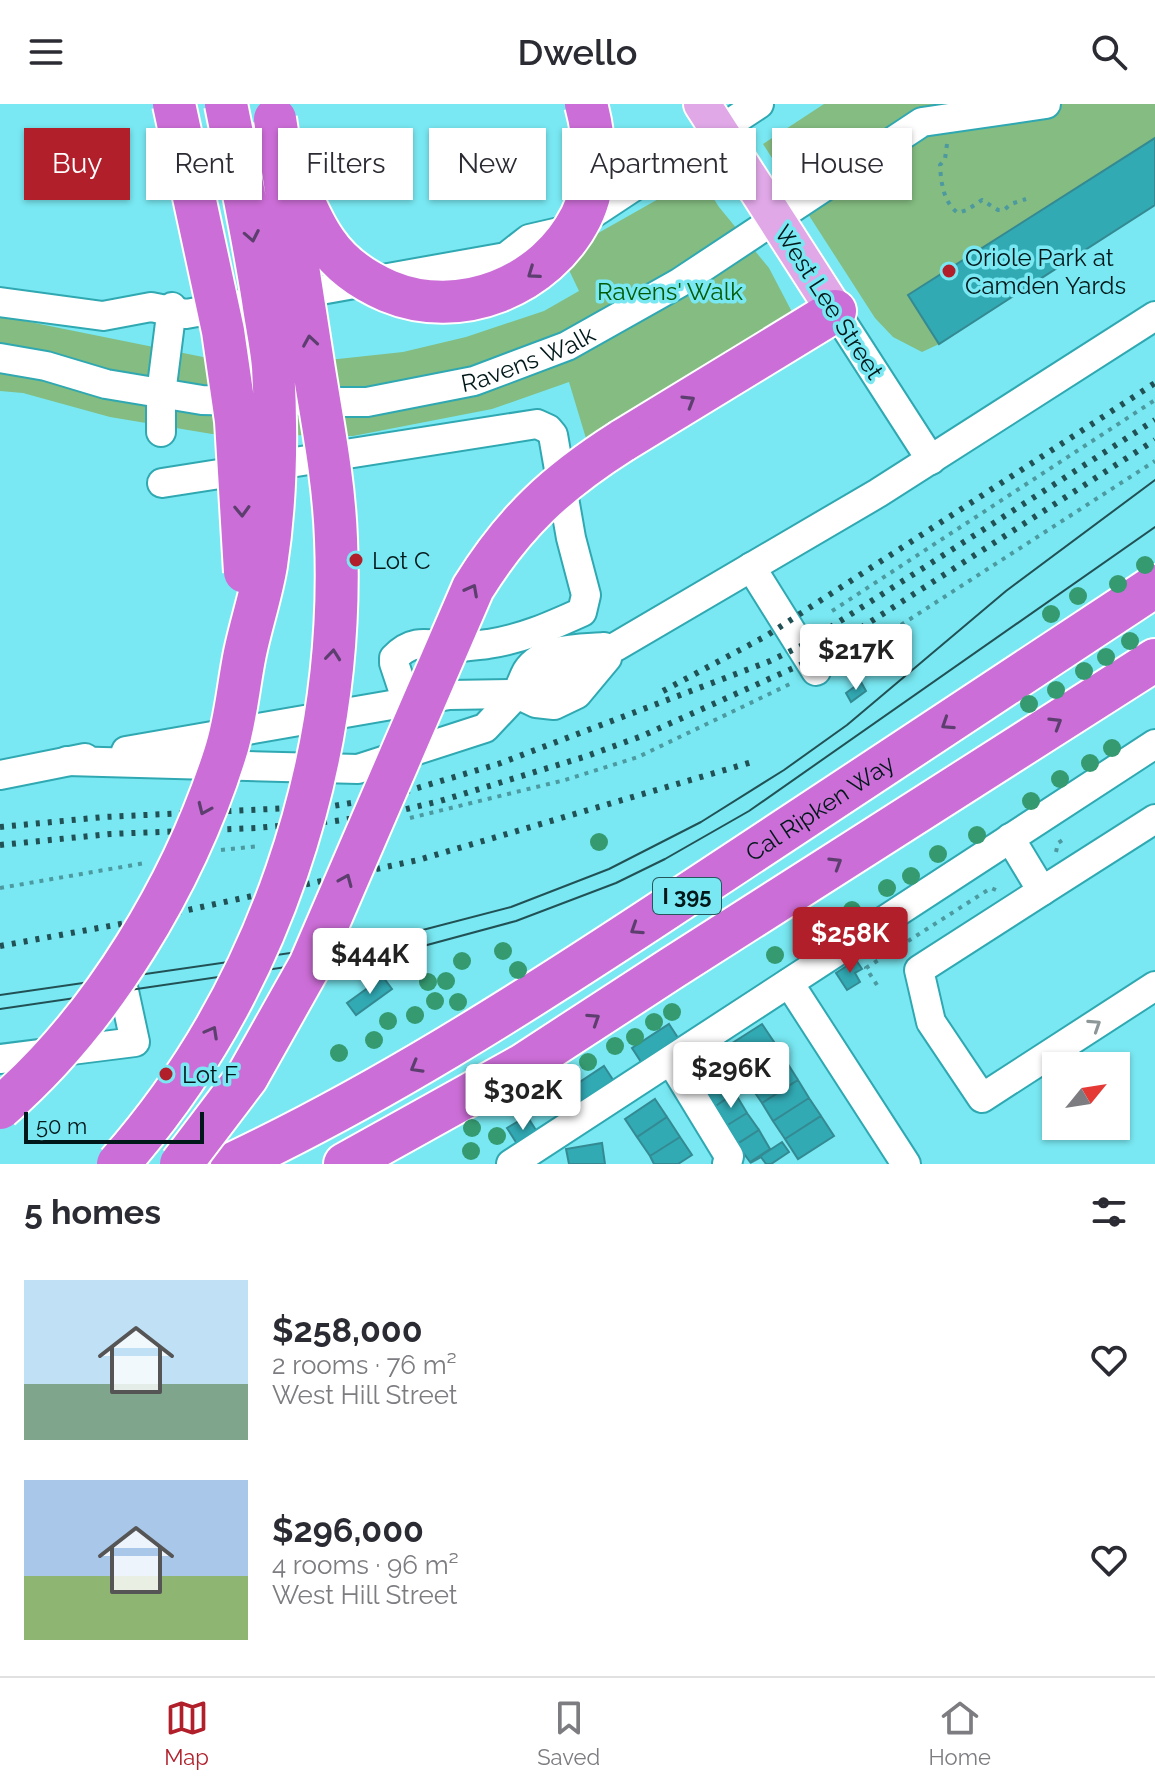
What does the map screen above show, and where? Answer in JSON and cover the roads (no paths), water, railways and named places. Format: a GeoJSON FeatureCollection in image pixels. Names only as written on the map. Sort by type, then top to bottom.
{"type":"FeatureCollection","features":[{"type":"Feature","properties":{"kind":"highway"},"geometry":{"type":"LineString","coordinates":[[174,104],[223,331],[236,421],[245,572],[245,653]]}},
{"type":"Feature","properties":{"kind":"highway"},"geometry":{"type":"LineString","coordinates":[[0,1108],[64,1043],[137,942],[172,883],[226,751],[266,568],[274,496],[273,364],[226,104]]}},
{"type":"Feature","properties":{"kind":"highway"},"geometry":{"type":"LineString","coordinates":[[274,112],[289,167],[326,244],[371,283],[399,295],[425,301],[454,302],[487,296],[517,284],[543,266],[565,242],[582,216],[591,184],[594,156],[586,104]]}},
{"type":"Feature","properties":{"kind":"highway"},"geometry":{"type":"LineString","coordinates":[[118,1164],[168,1101],[203,1047],[262,938],[285,880],[323,740],[334,649],[337,589],[332,484],[274,112]]}},
{"type":"Feature","properties":{"kind":"highway"},"geometry":{"type":"LineString","coordinates":[[181,1164],[247,1077],[310,965],[473,588],[496,551],[523,518],[554,489],[622,441],[835,311]]}},
{"type":"Feature","properties":{"kind":"highway","name":"Cal Ripken Way"},"geometry":{"type":"LineString","coordinates":[[232,1164],[356,1101],[499,1017],[1155,586]]}},
{"type":"Feature","properties":{"kind":"highway","name":"I 395"},"geometry":{"type":"LineString","coordinates":[[345,1164],[523,1065],[1155,660]]}},
{"type":"Feature","properties":{"kind":"main road","name":"West Lee Street"},"geometry":{"type":"LineString","coordinates":[[711,117],[835,311]]}},
{"type":"Feature","properties":{"kind":"street"},"geometry":{"type":"LineString","coordinates":[[0,302],[103,316],[151,307],[186,314],[506,257],[529,239],[568,230],[711,117],[759,104]]}},
{"type":"Feature","properties":{"kind":"street","name":"Ravens Walk"},"geometry":{"type":"LineString","coordinates":[[0,358],[46,366],[106,384],[202,400],[367,402],[474,381],[567,346],[679,283],[922,122],[1046,104]]}},
{"type":"Feature","properties":{"kind":"street"},"geometry":{"type":"LineString","coordinates":[[161,432],[161,394],[171,309]]}},
{"type":"Feature","properties":{"kind":"street","name":"West Lee Street"},"geometry":{"type":"LineString","coordinates":[[835,311],[931,460]]}},
{"type":"Feature","properties":{"kind":"street"},"geometry":{"type":"LineString","coordinates":[[0,775],[449,695],[517,694],[559,677],[617,646],[878,493],[1155,316]]}},
{"type":"Feature","properties":{"kind":"street"},"geometry":{"type":"LineString","coordinates":[[162,483],[537,424],[548,429],[553,435],[571,538],[586,595],[582,612],[537,633],[489,644],[458,647],[429,643],[403,648],[394,658],[394,663],[403,690],[417,702]]}},
{"type":"Feature","properties":{"kind":"street"},"geometry":{"type":"LineString","coordinates":[[751,567],[816,671]]}},
{"type":"Feature","properties":{"kind":"street"},"geometry":{"type":"LineString","coordinates":[[67,761],[358,769],[485,728],[517,694]]}},
{"type":"Feature","properties":{"kind":"street"},"geometry":{"type":"LineString","coordinates":[[511,1164],[1155,744]]}},
{"type":"Feature","properties":{"kind":"street"},"geometry":{"type":"LineString","coordinates":[[1155,819],[919,970],[931,1022],[982,1098],[1155,986]]}},
{"type":"Feature","properties":{"kind":"street"},"geometry":{"type":"LineString","coordinates":[[1010,838],[1042,891]]}},
{"type":"Feature","properties":{"kind":"street"},"geometry":{"type":"LineString","coordinates":[[789,983],[906,1164]]}},
{"type":"Feature","properties":{"kind":"street"},"geometry":{"type":"LineString","coordinates":[[0,1059],[135,1042],[124,991]]}},
{"type":"Feature","properties":{"kind":"street"},"geometry":{"type":"LineString","coordinates":[[671,1061],[729,1156],[727,1164]]}},
{"type":"Feature","properties":{"kind":"tram line"},"geometry":{"type":"LineString","coordinates":[[0,995],[411,933],[511,907],[609,869],[701,822],[784,770],[847,725],[1006,591],[1155,480]]}},
{"type":"Feature","properties":{"kind":"tram line"},"geometry":{"type":"LineString","coordinates":[[0,1009],[416,948],[516,921],[616,883],[749,811],[1155,527]]}},
{"type":"Feature","properties":{"kind":"railway"},"geometry":{"type":"LineString","coordinates":[[663,691],[766,636],[1155,383]]}},
{"type":"Feature","properties":{"kind":"railway"},"geometry":{"type":"LineString","coordinates":[[0,827],[104,817],[333,806],[387,797],[498,764],[770,661],[801,646],[1155,420]]}},
{"type":"Feature","properties":{"kind":"railway"},"geometry":{"type":"LineString","coordinates":[[0,845],[110,834],[256,828],[390,813],[584,757],[642,736],[809,661],[1155,440]]}},
{"type":"Feature","properties":{"kind":"railway"},"geometry":{"type":"LineString","coordinates":[[0,946],[137,921],[418,860],[752,762]]}},
{"type":"Feature","properties":{"kind":"place","name":"Oriole Park at Camden Yards"},"geometry":{"type":"Point","coordinates":[949,271]}},
{"type":"Feature","properties":{"kind":"place","name":"Lot C"},"geometry":{"type":"Point","coordinates":[356,560]}},
{"type":"Feature","properties":{"kind":"place","name":"Lot F"},"geometry":{"type":"Point","coordinates":[166,1074]}},
{"type":"Feature","properties":{"kind":"park label","name":"Ravens' Walk"},"geometry":{"type":"Point","coordinates":[670,291]}}]}
